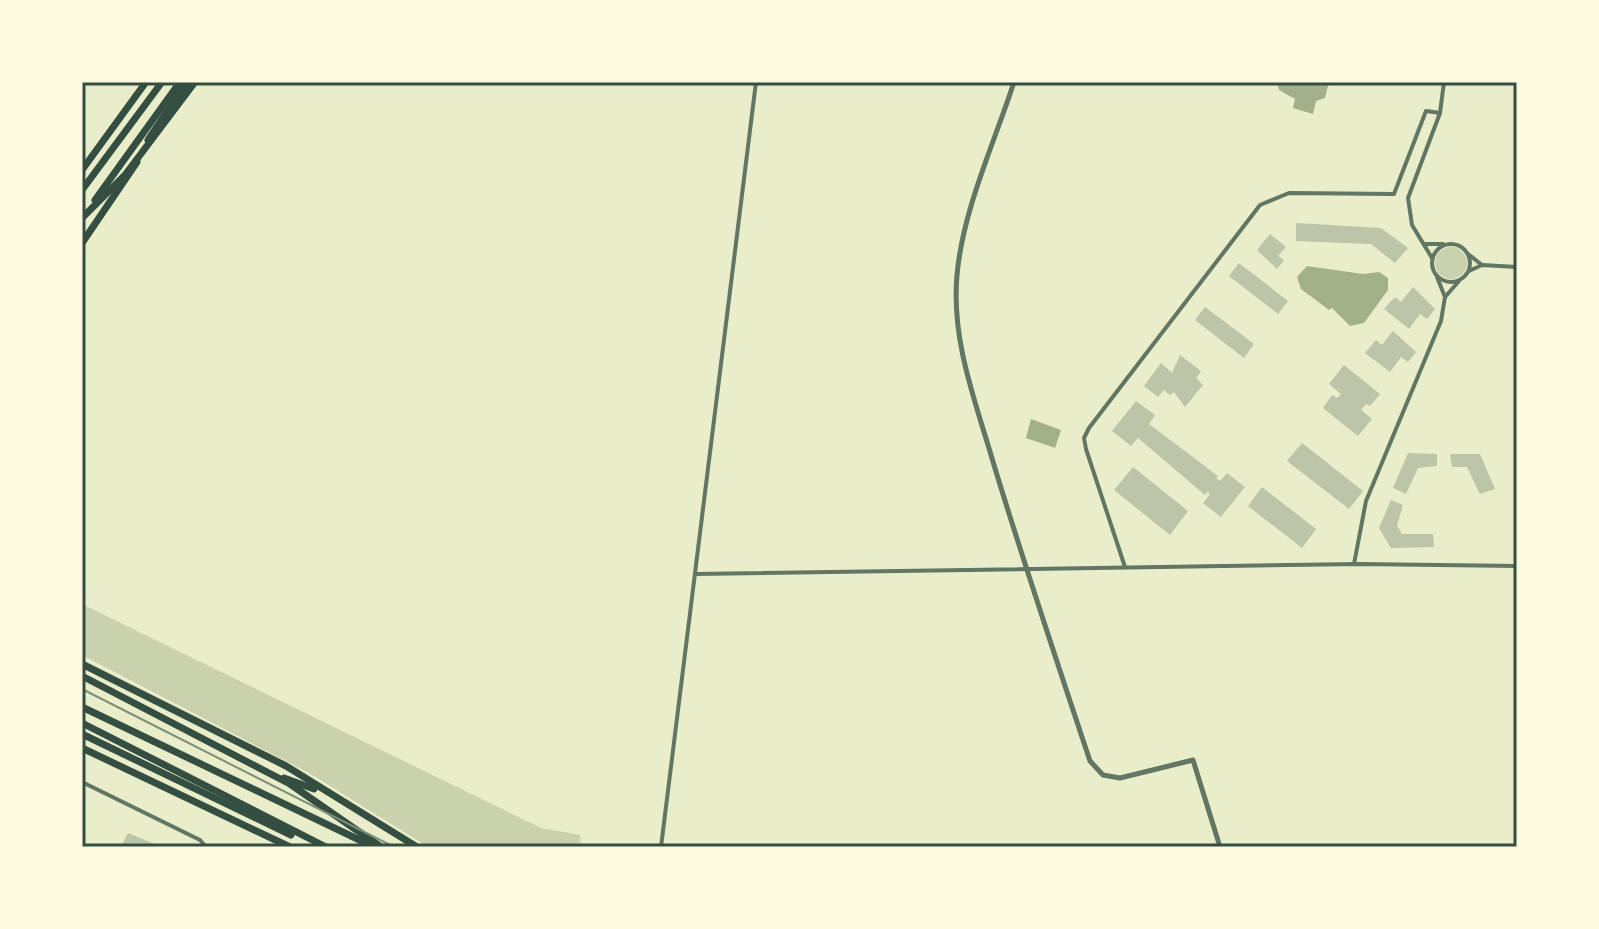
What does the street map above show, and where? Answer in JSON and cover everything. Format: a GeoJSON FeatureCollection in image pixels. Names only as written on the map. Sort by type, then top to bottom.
{"type":"FeatureCollection","features":[{"type":"Feature","properties":{"kind":"main road"},"geometry":{"type":"LineString","coordinates":[[82,170],[146,82]]}},
{"type":"Feature","properties":{"kind":"main road"},"geometry":{"type":"LineString","coordinates":[[82,190],[162,82]]}},
{"type":"Feature","properties":{"kind":"main road"},"geometry":{"type":"LineString","coordinates":[[82,218],[180,82]]}},
{"type":"Feature","properties":{"kind":"main road"},"geometry":{"type":"LineString","coordinates":[[82,243],[128,180],[156,126],[187,82]]}},
{"type":"Feature","properties":{"kind":"main road"},"geometry":{"type":"LineString","coordinates":[[82,218],[125,175],[195,82]]}},
{"type":"Feature","properties":{"kind":"main road"},"geometry":{"type":"LineString","coordinates":[[82,664],[286,766],[417,847]]}},
{"type":"Feature","properties":{"kind":"main road"},"geometry":{"type":"LineString","coordinates":[[82,676],[271,775],[381,847]]}},
{"type":"Feature","properties":{"kind":"main road"},"geometry":{"type":"LineString","coordinates":[[112,680],[157,716]]}},
{"type":"Feature","properties":{"kind":"main road"},"geometry":{"type":"LineString","coordinates":[[82,707],[374,847]]}},
{"type":"Feature","properties":{"kind":"main road"},"geometry":{"type":"LineString","coordinates":[[82,723],[326,847]]}},
{"type":"Feature","properties":{"kind":"main road"},"geometry":{"type":"LineString","coordinates":[[82,734],[319,847]]}},
{"type":"Feature","properties":{"kind":"main road"},"geometry":{"type":"LineString","coordinates":[[82,748],[290,847]]}},
{"type":"Feature","properties":{"kind":"main road"},"geometry":{"type":"LineString","coordinates":[[139,763],[227,817]]}},
{"type":"Feature","properties":{"kind":"main road"},"geometry":{"type":"LineString","coordinates":[[271,775],[298,782],[334,798]]}},
{"type":"Feature","properties":{"kind":"street"},"geometry":{"type":"LineString","coordinates":[[661,847],[756,82]]}},
{"type":"Feature","properties":{"kind":"street"},"geometry":{"type":"LineString","coordinates":[[1014,82],[972,206],[957,275],[958,331],[966,373],[1025,568],[1090,761],[1103,775],[1120,778],[1193,760],[1220,847]]}},
{"type":"Feature","properties":{"kind":"street"},"geometry":{"type":"LineString","coordinates":[[1354,564],[1366,501],[1441,321],[1445,297],[1432,258],[1412,225],[1408,198],[1440,113],[1444,82]]}},
{"type":"Feature","properties":{"kind":"street"},"geometry":{"type":"LineString","coordinates":[[1125,567],[1086,449],[1084,438],[1089,428],[1260,205],[1289,193],[1394,194],[1426,111],[1440,113]]}},
{"type":"Feature","properties":{"kind":"street"},"geometry":{"type":"LineString","coordinates":[[1425,244],[1458,245],[1482,265]]}},
{"type":"Feature","properties":{"kind":"street"},"geometry":{"type":"LineString","coordinates":[[1432,258],[1445,244]]}},
{"type":"Feature","properties":{"kind":"street"},"geometry":{"type":"LineString","coordinates":[[1468,253],[1468,272]]}},
{"type":"Feature","properties":{"kind":"street"},"geometry":{"type":"LineString","coordinates":[[1445,297],[1468,272],[1482,265],[1517,267]]}},
{"type":"Feature","properties":{"kind":"street"},"geometry":{"type":"LineString","coordinates":[[1436,275],[1447,282],[1459,281]]}},
{"type":"Feature","properties":{"kind":"street"},"geometry":{"type":"LineString","coordinates":[[695,574],[1354,564],[1517,566]]}},
{"type":"Feature","properties":{"kind":"street"},"geometry":{"type":"LineString","coordinates":[[82,782],[200,840],[206,847]]}},
{"type":"Feature","properties":{"kind":"shaded area"},"geometry":{"type":"Polygon","coordinates":[[[1277,82],[1329,82],[1325,98],[1316,101],[1313,114],[1293,108],[1295,99],[1279,90],[1277,82]]]}},
{"type":"Feature","properties":{"kind":"shaded area"},"geometry":{"type":"Polygon","coordinates":[[[1451,247],[1462,252],[1467,263],[1462,274],[1451,279],[1440,274],[1435,263],[1440,252],[1451,247]]]}},
{"type":"Feature","properties":{"kind":"shaded area"},"geometry":{"type":"Polygon","coordinates":[[[1307,266],[1363,274],[1379,272],[1388,278],[1388,290],[1364,323],[1350,326],[1332,308],[1329,310],[1301,289],[1297,277],[1307,266]]]}},
{"type":"Feature","properties":{"kind":"shaded area"},"geometry":{"type":"Polygon","coordinates":[[[1031,419],[1061,430],[1055,448],[1026,438],[1031,419]]]}},
{"type":"Feature","properties":{"kind":"shaded area"},"geometry":{"type":"Polygon","coordinates":[[[82,604],[541,828],[580,835],[581,847],[428,847],[311,774],[82,655],[82,604]]]}},
{"type":"Feature","properties":{"kind":"building"},"geometry":{"type":"Polygon","coordinates":[[[1296,223],[1381,228],[1408,248],[1395,263],[1371,244],[1296,241],[1296,223]]]}},
{"type":"Feature","properties":{"kind":"building"},"geometry":{"type":"Polygon","coordinates":[[[1270,234],[1286,247],[1278,256],[1284,260],[1277,269],[1257,250],[1270,234]]]}},
{"type":"Feature","properties":{"kind":"building"},"geometry":{"type":"Polygon","coordinates":[[[1239,263],[1288,301],[1278,314],[1229,276],[1239,263]]]}},
{"type":"Feature","properties":{"kind":"building"},"geometry":{"type":"Polygon","coordinates":[[[1413,287],[1435,309],[1427,319],[1420,314],[1409,329],[1384,309],[1395,297],[1401,302],[1413,287]]]}},
{"type":"Feature","properties":{"kind":"building"},"geometry":{"type":"Polygon","coordinates":[[[1205,307],[1254,344],[1244,358],[1195,320],[1205,307]]]}},
{"type":"Feature","properties":{"kind":"building"},"geometry":{"type":"Polygon","coordinates":[[[1393,331],[1416,352],[1408,362],[1401,357],[1390,372],[1365,353],[1376,340],[1382,345],[1393,331]]]}},
{"type":"Feature","properties":{"kind":"building"},"geometry":{"type":"Polygon","coordinates":[[[1180,355],[1201,371],[1196,378],[1203,385],[1185,407],[1174,392],[1170,395],[1164,390],[1158,397],[1144,386],[1161,363],[1172,373],[1180,355]]]}},
{"type":"Feature","properties":{"kind":"building"},"geometry":{"type":"Polygon","coordinates":[[[1344,365],[1380,394],[1370,406],[1366,404],[1361,410],[1372,419],[1358,436],[1323,408],[1332,395],[1337,398],[1341,394],[1329,384],[1344,365]]]}},
{"type":"Feature","properties":{"kind":"building"},"geometry":{"type":"Polygon","coordinates":[[[1136,401],[1155,415],[1149,424],[1218,476],[1216,478],[1220,481],[1227,473],[1245,487],[1221,517],[1203,503],[1210,494],[1207,492],[1205,495],[1138,438],[1131,446],[1112,431],[1136,401]]]}},
{"type":"Feature","properties":{"kind":"building"},"geometry":{"type":"Polygon","coordinates":[[[1302,443],[1363,491],[1349,509],[1287,461],[1302,443]]]}},
{"type":"Feature","properties":{"kind":"building"},"geometry":{"type":"Polygon","coordinates":[[[1408,453],[1437,454],[1437,466],[1418,468],[1406,494],[1393,488],[1408,453]]]}},
{"type":"Feature","properties":{"kind":"building"},"geometry":{"type":"Polygon","coordinates":[[[1450,454],[1480,454],[1495,489],[1480,494],[1467,467],[1452,467],[1450,454]]]}},
{"type":"Feature","properties":{"kind":"building"},"geometry":{"type":"Polygon","coordinates":[[[1133,467],[1188,511],[1170,535],[1114,490],[1133,467]]]}},
{"type":"Feature","properties":{"kind":"building"},"geometry":{"type":"Polygon","coordinates":[[[1262,487],[1316,529],[1302,548],[1248,506],[1262,487]]]}},
{"type":"Feature","properties":{"kind":"building"},"geometry":{"type":"Polygon","coordinates":[[[1391,500],[1403,505],[1397,526],[1402,534],[1433,534],[1434,547],[1391,548],[1379,528],[1391,500]]]}},
{"type":"Feature","properties":{"kind":"building"},"geometry":{"type":"Polygon","coordinates":[[[128,833],[162,847],[121,847],[128,833]]]}},
{"type":"Feature","properties":{"kind":"tram line"},"geometry":{"type":"LineString","coordinates":[[82,689],[394,847]]}}]}
